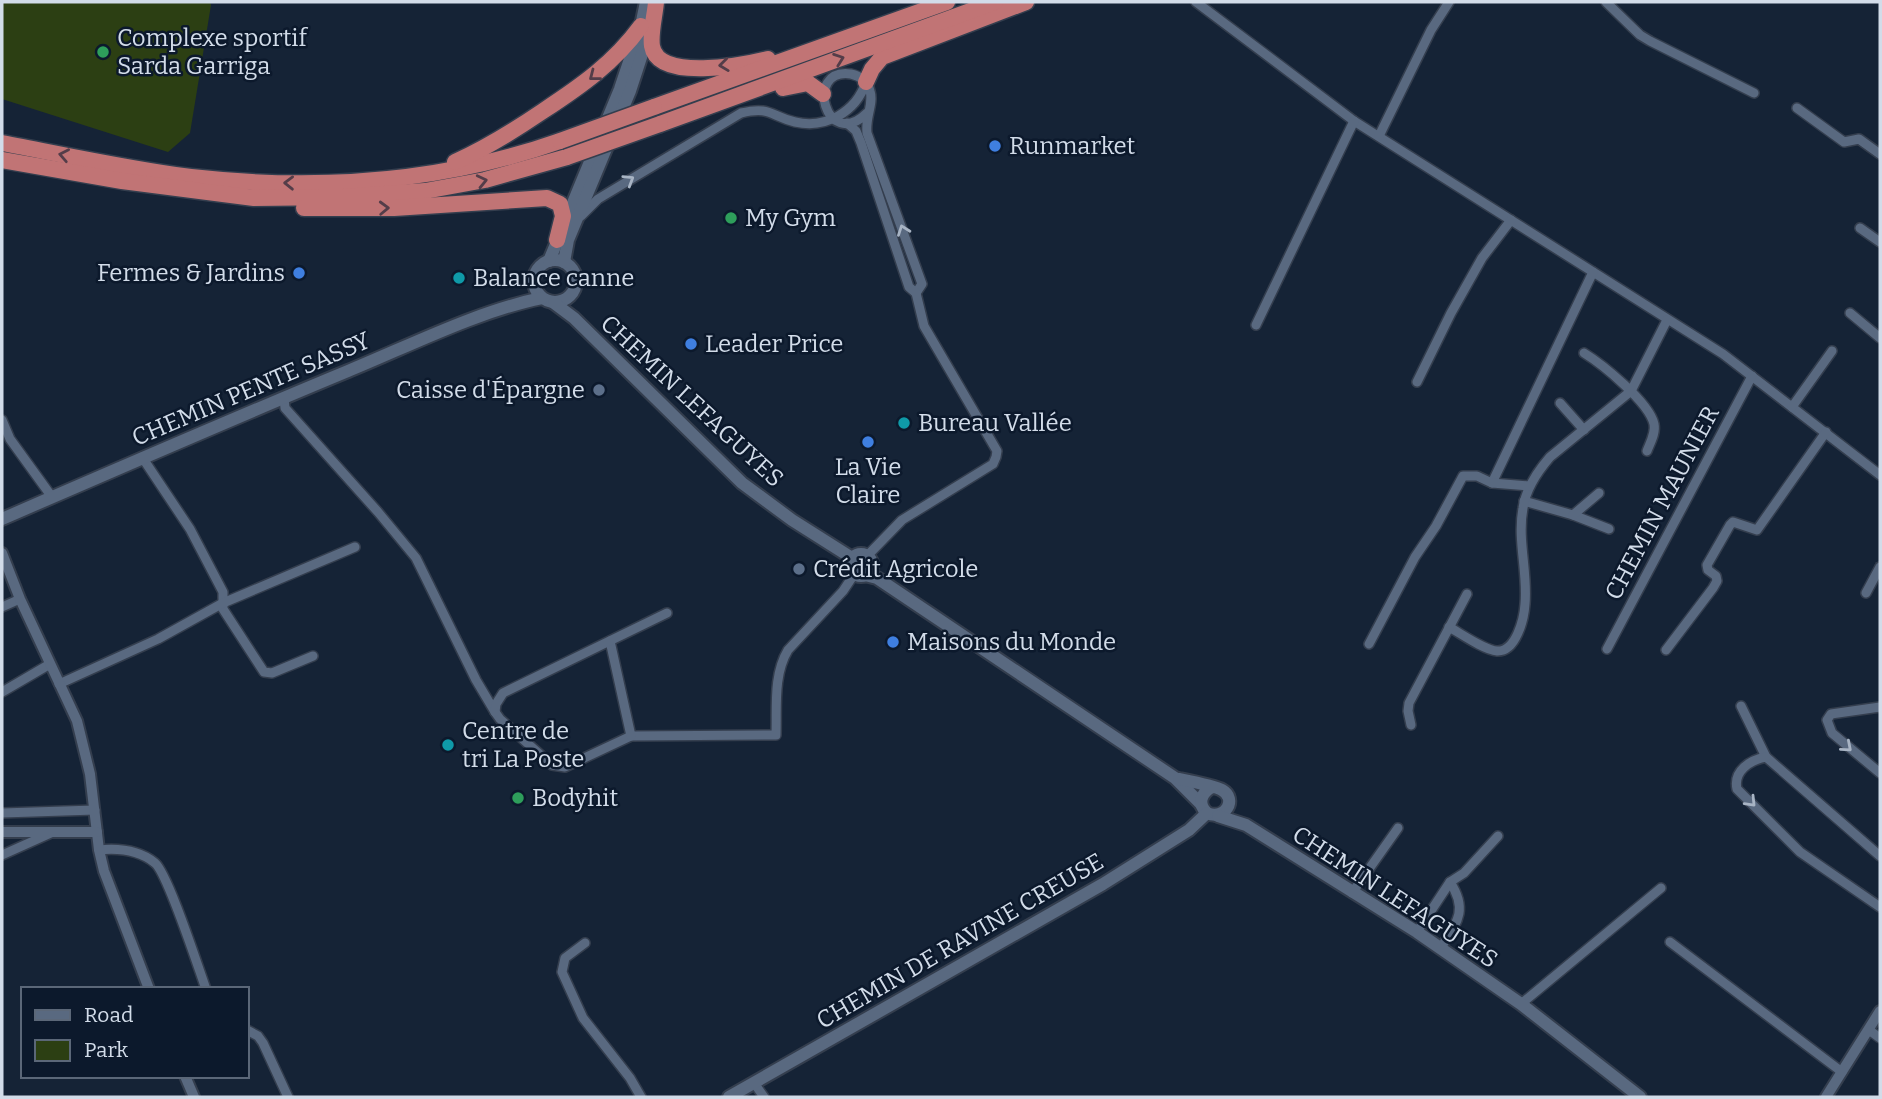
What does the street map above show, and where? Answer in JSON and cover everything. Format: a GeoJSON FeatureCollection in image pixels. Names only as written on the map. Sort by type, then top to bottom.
{"type":"FeatureCollection","features":[{"type":"Feature","properties":{"kind":"highway"},"geometry":{"type":"LineString","coordinates":[[656,2],[652,46],[660,59],[674,67],[719,66],[764,60],[885,24]]}},
{"type":"Feature","properties":{"kind":"highway"},"geometry":{"type":"LineString","coordinates":[[2,143],[190,177],[254,183],[344,183],[430,174],[506,158],[560,141],[947,2]]}},
{"type":"Feature","properties":{"kind":"highway"},"geometry":{"type":"LineString","coordinates":[[2,160],[122,181],[254,198],[343,197],[451,187],[567,157],[995,2]]}},
{"type":"Feature","properties":{"kind":"highway"},"geometry":{"type":"LineString","coordinates":[[866,82],[882,57],[1026,2]]}},
{"type":"Feature","properties":{"kind":"highway"},"geometry":{"type":"LineString","coordinates":[[430,174],[484,149],[595,77],[624,49],[641,26]]}},
{"type":"Feature","properties":{"kind":"highway"},"geometry":{"type":"LineString","coordinates":[[699,110],[797,84],[814,86],[823,94]]}},
{"type":"Feature","properties":{"kind":"highway"},"geometry":{"type":"LineString","coordinates":[[122,181],[195,200],[250,207],[351,209],[547,198],[560,204],[562,209],[557,240]]}},
{"type":"Feature","properties":{"kind":"main road"},"geometry":{"type":"LineString","coordinates":[[549,261],[564,262],[572,269],[576,278],[570,297],[548,301],[536,291],[534,282],[538,269],[549,261],[620,89],[646,2]]}},
{"type":"Feature","properties":{"kind":"main road"},"geometry":{"type":"LineString","coordinates":[[564,262],[568,240],[636,75],[656,2]]}},
{"type":"Feature","properties":{"kind":"main road","name":"CHEMIN PENTE SASSY"},"geometry":{"type":"LineString","coordinates":[[517,302],[534,282]]}},
{"type":"Feature","properties":{"kind":"main road","name":"CHEMIN LEFAGUYES"},"geometry":{"type":"LineString","coordinates":[[570,297],[575,318]]}},
{"type":"Feature","properties":{"kind":"main road","name":"CHEMIN PENTE SASSY"},"geometry":{"type":"LineString","coordinates":[[2,519],[142,457],[517,302],[548,301]]}},
{"type":"Feature","properties":{"kind":"main road","name":"CHEMIN LEFAGUYES"},"geometry":{"type":"LineString","coordinates":[[548,301],[575,318],[742,483],[792,520],[852,558],[858,554],[867,569],[1175,778],[1209,811],[1245,825],[1417,932],[1521,1004],[1640,1097]]}},
{"type":"Feature","properties":{"kind":"main road","name":"CHEMIN LEFAGUYES"},"geometry":{"type":"LineString","coordinates":[[1175,778],[1212,788]]}},
{"type":"Feature","properties":{"kind":"main road"},"geometry":{"type":"LineString","coordinates":[[1212,788],[1220,788],[1229,799],[1224,812],[1209,811],[1201,797],[1212,788]]}},
{"type":"Feature","properties":{"kind":"main road","name":"CHEMIN LEFAGUYES"},"geometry":{"type":"LineString","coordinates":[[1229,799],[1245,825]]}},
{"type":"Feature","properties":{"kind":"main road","name":"CHEMIN DE RAVINE CREUSE"},"geometry":{"type":"LineString","coordinates":[[729,1097],[1103,884],[1189,830],[1209,811]]}},
{"type":"Feature","properties":{"kind":"street"},"geometry":{"type":"LineString","coordinates":[[1196,2],[1354,121],[1723,354],[1880,475]]}},
{"type":"Feature","properties":{"kind":"street"},"geometry":{"type":"LineString","coordinates":[[1380,136],[1431,30],[1449,2]]}},
{"type":"Feature","properties":{"kind":"street"},"geometry":{"type":"LineString","coordinates":[[1606,2],[1640,35],[1754,93]]}},
{"type":"Feature","properties":{"kind":"street"},"geometry":{"type":"LineString","coordinates":[[284,398],[285,408],[416,558],[475,680],[500,719],[552,765],[565,767],[631,736],[776,735],[778,675],[788,650],[867,569],[902,520],[993,464],[996,457],[995,445],[924,326],[916,293],[909,287],[856,131],[847,123],[833,118],[824,107],[823,94],[826,86],[837,76],[852,74],[866,82],[872,100],[867,113],[867,133],[922,284],[916,293]]}},
{"type":"Feature","properties":{"kind":"street"},"geometry":{"type":"LineString","coordinates":[[575,222],[597,199],[741,113],[769,110],[794,122],[812,123],[833,118],[854,105],[866,82]]}},
{"type":"Feature","properties":{"kind":"street"},"geometry":{"type":"LineString","coordinates":[[1797,108],[1844,142],[1859,139],[1880,154]]}},
{"type":"Feature","properties":{"kind":"street"},"geometry":{"type":"LineString","coordinates":[[847,123],[867,113]]}},
{"type":"Feature","properties":{"kind":"street"},"geometry":{"type":"LineString","coordinates":[[1256,325],[1354,121]]}},
{"type":"Feature","properties":{"kind":"street"},"geometry":{"type":"LineString","coordinates":[[1417,382],[1482,258],[1511,220]]}},
{"type":"Feature","properties":{"kind":"street"},"geometry":{"type":"LineString","coordinates":[[1860,228],[1880,242]]}},
{"type":"Feature","properties":{"kind":"street"},"geometry":{"type":"LineString","coordinates":[[1492,483],[1593,272]]}},
{"type":"Feature","properties":{"kind":"street"},"geometry":{"type":"LineString","coordinates":[[1850,313],[1880,338]]}},
{"type":"Feature","properties":{"kind":"street"},"geometry":{"type":"LineString","coordinates":[[1449,627],[1492,650],[1503,650],[1511,645],[1522,622],[1525,603],[1520,530],[1529,486],[1550,457],[1631,391],[1667,320]]}},
{"type":"Feature","properties":{"kind":"street"},"geometry":{"type":"LineString","coordinates":[[1793,407],[1832,351]]}},
{"type":"Feature","properties":{"kind":"street"},"geometry":{"type":"LineString","coordinates":[[1584,353],[1599,362],[1631,391],[1654,423],[1647,451]]}},
{"type":"Feature","properties":{"kind":"street","name":"CHEMIN MAUNIER"},"geometry":{"type":"LineString","coordinates":[[1607,649],[1752,376]]}},
{"type":"Feature","properties":{"kind":"street"},"geometry":{"type":"LineString","coordinates":[[1560,402],[1584,430]]}},
{"type":"Feature","properties":{"kind":"street"},"geometry":{"type":"LineString","coordinates":[[2,420],[10,439],[52,497]]}},
{"type":"Feature","properties":{"kind":"street"},"geometry":{"type":"LineString","coordinates":[[1666,650],[1713,589],[1716,576],[1707,570],[1707,565],[1730,525],[1733,522],[1757,530],[1826,432]]}},
{"type":"Feature","properties":{"kind":"street"},"geometry":{"type":"LineString","coordinates":[[142,457],[213,569],[223,592],[223,609],[264,672],[272,673],[313,656]]}},
{"type":"Feature","properties":{"kind":"street"},"geometry":{"type":"LineString","coordinates":[[1369,645],[1415,557],[1436,526],[1463,476],[1477,476],[1492,483],[1529,486]]}},
{"type":"Feature","properties":{"kind":"street"},"geometry":{"type":"LineString","coordinates":[[1573,515],[1599,493]]}},
{"type":"Feature","properties":{"kind":"street"},"geometry":{"type":"LineString","coordinates":[[1524,501],[1609,529]]}},
{"type":"Feature","properties":{"kind":"street"},"geometry":{"type":"LineString","coordinates":[[59,684],[158,639],[223,603],[355,547]]}},
{"type":"Feature","properties":{"kind":"street"},"geometry":{"type":"LineString","coordinates":[[2,553],[20,600],[77,721],[85,749],[104,871],[148,987]]}},
{"type":"Feature","properties":{"kind":"street"},"geometry":{"type":"LineString","coordinates":[[1866,593],[1880,567]]}},
{"type":"Feature","properties":{"kind":"street"},"geometry":{"type":"LineString","coordinates":[[1411,725],[1409,703],[1467,594]]}},
{"type":"Feature","properties":{"kind":"street"},"geometry":{"type":"LineString","coordinates":[[2,607],[20,600]]}},
{"type":"Feature","properties":{"kind":"street"},"geometry":{"type":"LineString","coordinates":[[495,712],[496,704],[503,693],[667,613]]}},
{"type":"Feature","properties":{"kind":"street"},"geometry":{"type":"LineString","coordinates":[[610,641],[631,736]]}},
{"type":"Feature","properties":{"kind":"street"},"geometry":{"type":"LineString","coordinates":[[2,692],[50,664]]}},
{"type":"Feature","properties":{"kind":"street"},"geometry":{"type":"LineString","coordinates":[[1741,706],[1766,757],[1880,856]]}},
{"type":"Feature","properties":{"kind":"street"},"geometry":{"type":"LineString","coordinates":[[1880,707],[1831,714],[1828,720],[1832,733],[1880,773]]}},
{"type":"Feature","properties":{"kind":"street"},"geometry":{"type":"LineString","coordinates":[[1766,757],[1757,759],[1738,772],[1735,780],[1737,789],[1800,852],[1880,907]]}},
{"type":"Feature","properties":{"kind":"street"},"geometry":{"type":"LineString","coordinates":[[2,813],[95,810]]}},
{"type":"Feature","properties":{"kind":"street"},"geometry":{"type":"LineString","coordinates":[[1352,893],[1398,828]]}},
{"type":"Feature","properties":{"kind":"street"},"geometry":{"type":"LineString","coordinates":[[2,855],[56,831]]}},
{"type":"Feature","properties":{"kind":"street"},"geometry":{"type":"LineString","coordinates":[[2,832],[97,832]]}},
{"type":"Feature","properties":{"kind":"street"},"geometry":{"type":"LineString","coordinates":[[1417,932],[1450,883],[1464,873],[1498,836]]}},
{"type":"Feature","properties":{"kind":"street"},"geometry":{"type":"LineString","coordinates":[[99,850],[115,849],[140,853],[158,865],[205,987]]}},
{"type":"Feature","properties":{"kind":"street"},"geometry":{"type":"LineString","coordinates":[[1440,949],[1460,918],[1458,898],[1450,883]]}},
{"type":"Feature","properties":{"kind":"street"},"geometry":{"type":"LineString","coordinates":[[1521,1004],[1661,888]]}},
{"type":"Feature","properties":{"kind":"street"},"geometry":{"type":"LineString","coordinates":[[1670,942],[1842,1072]]}},
{"type":"Feature","properties":{"kind":"street"},"geometry":{"type":"LineString","coordinates":[[585,943],[565,958],[562,972],[583,1018],[625,1070],[641,1097]]}},
{"type":"Feature","properties":{"kind":"street"},"geometry":{"type":"LineString","coordinates":[[1826,1097],[1880,1011]]}},
{"type":"Feature","properties":{"kind":"street"},"geometry":{"type":"LineString","coordinates":[[1869,1030],[1880,1038]]}},
{"type":"Feature","properties":{"kind":"street"},"geometry":{"type":"LineString","coordinates":[[248,1031],[263,1042],[288,1097]]}},
{"type":"Feature","properties":{"kind":"street"},"geometry":{"type":"LineString","coordinates":[[186,1078],[194,1097]]}},
{"type":"Feature","properties":{"kind":"street"},"geometry":{"type":"LineString","coordinates":[[754,1083],[764,1097]]}},
{"type":"Feature","properties":{"kind":"green space","name":"Complexe sportif Sarda Garriga"},"geometry":{"type":"Polygon","coordinates":[[[2,2],[210,2],[190,133],[168,152],[2,99],[2,2]]]}},
{"type":"Feature","properties":{"kind":"place","name":"Complexe sportif Sarda Garriga"},"geometry":{"type":"Point","coordinates":[103,52]}},
{"type":"Feature","properties":{"kind":"place","name":"Runmarket"},"geometry":{"type":"Point","coordinates":[995,146]}},
{"type":"Feature","properties":{"kind":"place","name":"My Gym"},"geometry":{"type":"Point","coordinates":[731,218]}},
{"type":"Feature","properties":{"kind":"place","name":"Fermes & Jardins"},"geometry":{"type":"Point","coordinates":[299,273]}},
{"type":"Feature","properties":{"kind":"place","name":"Balance canne"},"geometry":{"type":"Point","coordinates":[459,278]}},
{"type":"Feature","properties":{"kind":"place","name":"Leader Price"},"geometry":{"type":"Point","coordinates":[691,344]}},
{"type":"Feature","properties":{"kind":"place","name":"Caisse d'Épargne"},"geometry":{"type":"Point","coordinates":[599,390]}},
{"type":"Feature","properties":{"kind":"place","name":"Bureau Vallée"},"geometry":{"type":"Point","coordinates":[904,423]}},
{"type":"Feature","properties":{"kind":"place","name":"La Vie Claire"},"geometry":{"type":"Point","coordinates":[868,442]}},
{"type":"Feature","properties":{"kind":"place","name":"Crédit Agricole"},"geometry":{"type":"Point","coordinates":[799,569]}},
{"type":"Feature","properties":{"kind":"place","name":"Maisons du Monde"},"geometry":{"type":"Point","coordinates":[893,642]}},
{"type":"Feature","properties":{"kind":"place","name":"Centre de tri La Poste"},"geometry":{"type":"Point","coordinates":[448,745]}},
{"type":"Feature","properties":{"kind":"place","name":"Bodyhit"},"geometry":{"type":"Point","coordinates":[518,798]}}]}
